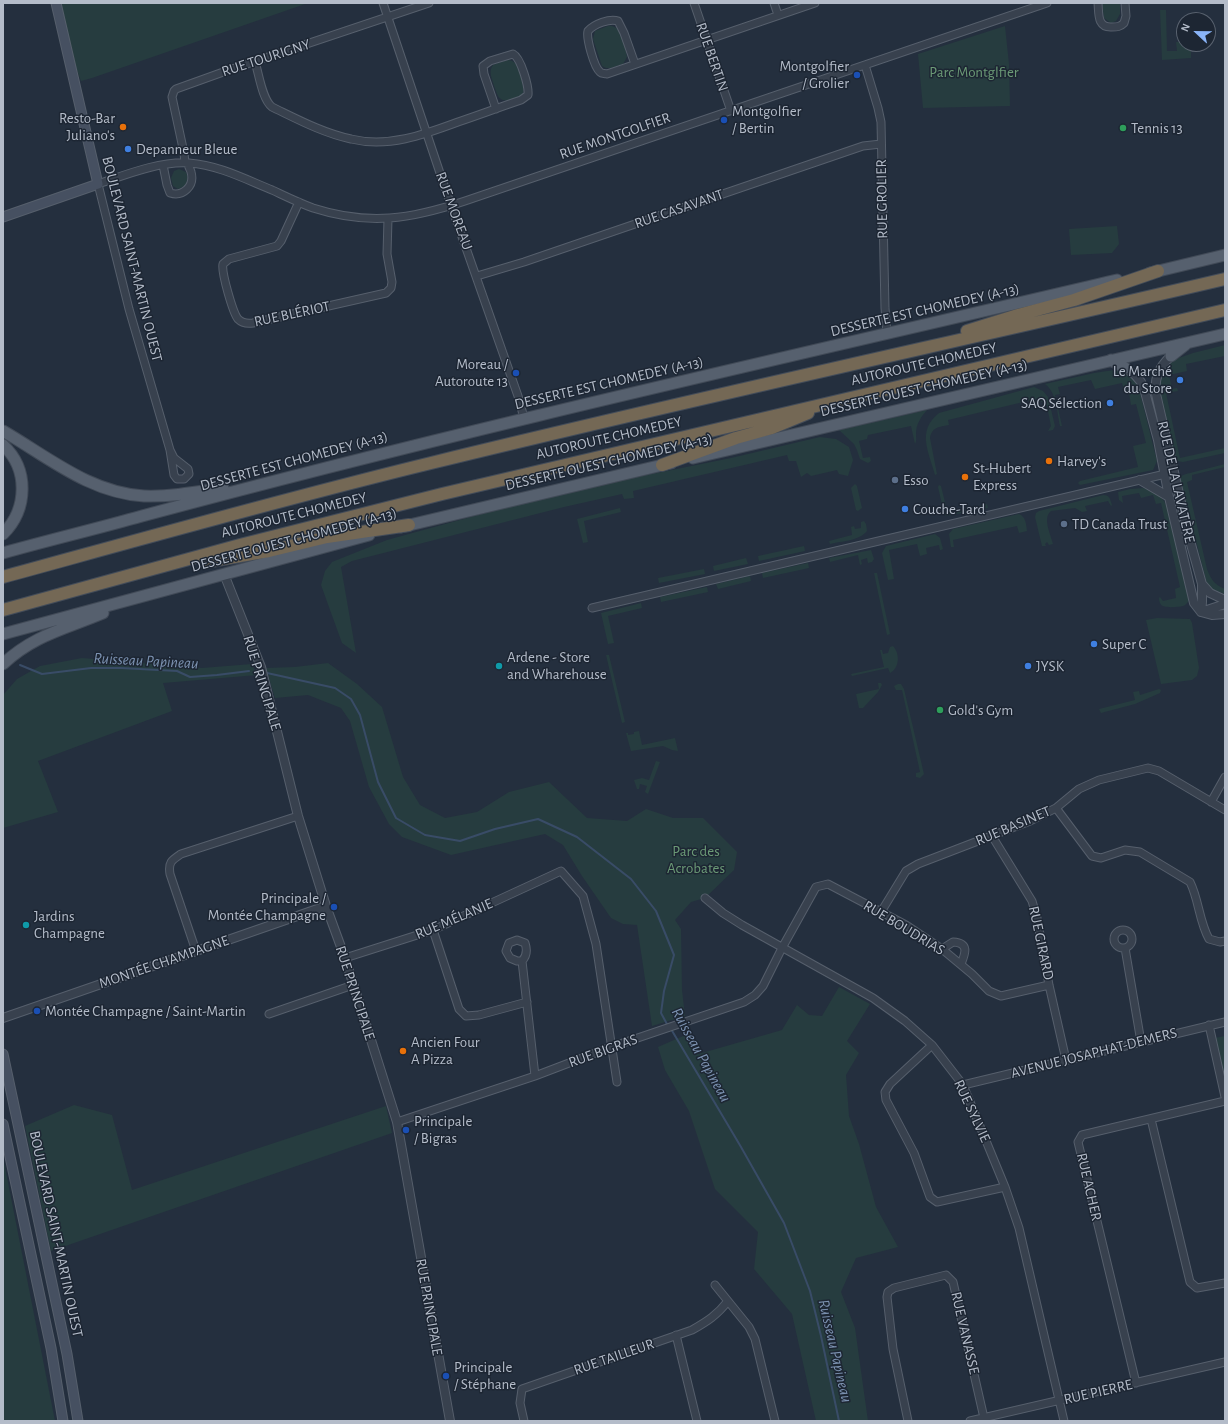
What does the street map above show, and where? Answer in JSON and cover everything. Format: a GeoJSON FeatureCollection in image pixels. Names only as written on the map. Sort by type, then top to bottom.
{"type":"FeatureCollection","features":[{"type":"Feature","properties":{"kind":"highway"},"geometry":{"type":"LineString","coordinates":[[901,353],[1018,315],[1074,300],[1158,271]]}},
{"type":"Feature","properties":{"kind":"highway","name":"AUTOROUTE CHOMEDEY"},"geometry":{"type":"LineString","coordinates":[[3,577],[286,500],[434,462],[1225,279]]}},
{"type":"Feature","properties":{"kind":"highway","name":"AUTOROUTE CHOMEDEY"},"geometry":{"type":"LineString","coordinates":[[3,610],[240,545],[442,494],[1225,310]]}},
{"type":"Feature","properties":{"kind":"highway"},"geometry":{"type":"LineString","coordinates":[[662,466],[736,438],[772,428],[841,400]]}},
{"type":"Feature","properties":{"kind":"highway"},"geometry":{"type":"LineString","coordinates":[[142,572],[269,551],[327,537],[409,525]]}},
{"type":"Feature","properties":{"kind":"main road","name":"BOULEVARD SAINT-MARTIN OUEST"},"geometry":{"type":"LineString","coordinates":[[56,3],[98,184]]}},
{"type":"Feature","properties":{"kind":"main road","name":"RUE MONTGOLFIER"},"geometry":{"type":"LineString","coordinates":[[3,217],[98,184]]}},
{"type":"Feature","properties":{"kind":"main road","name":"DESSERTE EST CHOMEDEY (A-13)"},"geometry":{"type":"LineString","coordinates":[[3,553],[266,483],[524,418],[1225,255]]}},
{"type":"Feature","properties":{"kind":"main road","name":"DESSERTE OUEST CHOMEDEY (A-13)"},"geometry":{"type":"LineString","coordinates":[[3,634],[409,525],[1225,334]]}},
{"type":"Feature","properties":{"kind":"main road"},"geometry":{"type":"LineString","coordinates":[[1171,356],[1187,343]]}},
{"type":"Feature","properties":{"kind":"main road"},"geometry":{"type":"LineString","coordinates":[[1111,360],[1125,368]]}},
{"type":"Feature","properties":{"kind":"main road"},"geometry":{"type":"LineString","coordinates":[[3,431],[80,478],[104,488],[124,493],[143,496],[168,496],[266,483]]}},
{"type":"Feature","properties":{"kind":"main road"},"geometry":{"type":"LineString","coordinates":[[3,445],[11,453],[17,464],[22,479],[22,499],[17,514],[3,534]]}},
{"type":"Feature","properties":{"kind":"main road"},"geometry":{"type":"LineString","coordinates":[[3,664],[19,650],[41,637],[150,594]]}},
{"type":"Feature","properties":{"kind":"main road","name":"BOULEVARD SAINT-MARTIN OUEST"},"geometry":{"type":"LineString","coordinates":[[3,1054],[67,1354],[78,1421]]}},
{"type":"Feature","properties":{"kind":"main road","name":"BOULEVARD SAINT-MARTIN OUEST"},"geometry":{"type":"LineString","coordinates":[[3,1124],[52,1354],[63,1421]]}},
{"type":"Feature","properties":{"kind":"street","name":"RUE MOREAU"},"geometry":{"type":"LineString","coordinates":[[383,3],[426,133],[518,396],[524,418]]}},
{"type":"Feature","properties":{"kind":"street","name":"RUE TOURIGNY"},"geometry":{"type":"LineString","coordinates":[[186,163],[172,97],[174,90],[429,3]]}},
{"type":"Feature","properties":{"kind":"street","name":"RUE BERTIN"},"geometry":{"type":"LineString","coordinates":[[694,3],[731,111]]}},
{"type":"Feature","properties":{"kind":"street"},"geometry":{"type":"LineString","coordinates":[[774,3],[778,16]]}},
{"type":"Feature","properties":{"kind":"street"},"geometry":{"type":"LineString","coordinates":[[635,64],[618,21],[607,21],[588,30],[587,38],[596,66],[601,72],[606,74],[815,3]]}},
{"type":"Feature","properties":{"kind":"street","name":"RUE MONTGOLFIER"},"geometry":{"type":"LineString","coordinates":[[98,184],[163,165],[186,163],[209,166],[223,170],[298,202],[341,215],[360,218],[388,219],[417,215],[452,206],[1047,3]]}},
{"type":"Feature","properties":{"kind":"street"},"geometry":{"type":"LineString","coordinates":[[1098,3],[1101,23],[1103,26],[1108,27],[1121,26],[1124,23],[1126,16],[1125,3]]}},
{"type":"Feature","properties":{"kind":"street"},"geometry":{"type":"LineString","coordinates":[[255,62],[265,97],[269,105],[326,131],[352,140],[378,142],[405,140],[496,109],[521,100],[528,95],[528,89],[519,62],[513,54],[490,61],[483,66],[484,74],[496,109]]}},
{"type":"Feature","properties":{"kind":"street","name":"RUE GROLIER"},"geometry":{"type":"LineString","coordinates":[[864,65],[881,122],[885,308],[887,334]]}},
{"type":"Feature","properties":{"kind":"street","name":"RUE CASAVANT"},"geometry":{"type":"LineString","coordinates":[[477,276],[524,262],[863,146],[881,144]]}},
{"type":"Feature","properties":{"kind":"street"},"geometry":{"type":"LineString","coordinates":[[163,165],[168,188],[170,193],[173,194],[186,191],[190,186],[192,173],[186,163]]}},
{"type":"Feature","properties":{"kind":"street","name":"BOULEVARD SAINT-MARTIN OUEST"},"geometry":{"type":"LineString","coordinates":[[98,184],[138,344],[170,450]]}},
{"type":"Feature","properties":{"kind":"street","name":"RUE BLÉRIOT"},"geometry":{"type":"LineString","coordinates":[[298,202],[281,241],[277,246],[229,259],[222,264],[223,274],[234,311],[238,319],[243,322],[253,323],[386,293],[391,288],[392,282],[387,254],[388,219]]}},
{"type":"Feature","properties":{"kind":"street","name":"RUE DE LA LAVATÈRE"},"geometry":{"type":"LineString","coordinates":[[1171,356],[1163,363],[1157,373],[1155,388],[1156,398],[1189,537],[1202,584],[1201,612]]}},
{"type":"Feature","properties":{"kind":"street","name":"RUE DE LA LAVATÈRE"},"geometry":{"type":"LineString","coordinates":[[1125,368],[1136,375],[1143,386],[1158,440],[1169,497],[1194,603],[1201,612]]}},
{"type":"Feature","properties":{"kind":"street"},"geometry":{"type":"LineString","coordinates":[[592,608],[1174,472]]}},
{"type":"Feature","properties":{"kind":"street"},"geometry":{"type":"LineString","coordinates":[[1140,480],[1169,497]]}},
{"type":"Feature","properties":{"kind":"street","name":"RUE PRINCIPALE"},"geometry":{"type":"LineString","coordinates":[[224,574],[261,667],[298,816],[397,1122],[450,1421]]}},
{"type":"Feature","properties":{"kind":"street"},"geometry":{"type":"LineString","coordinates":[[1202,584],[1210,592],[1225,600]]}},
{"type":"Feature","properties":{"kind":"street"},"geometry":{"type":"LineString","coordinates":[[1201,612],[1225,604]]}},
{"type":"Feature","properties":{"kind":"street"},"geometry":{"type":"LineString","coordinates":[[1201,612],[1212,616],[1225,614]]}},
{"type":"Feature","properties":{"kind":"street","name":"RUE BASINET"},"geometry":{"type":"LineString","coordinates":[[881,912],[906,871],[918,864],[1030,821],[1056,808],[1079,789],[1099,780],[1148,768],[1159,771],[1225,810]]}},
{"type":"Feature","properties":{"kind":"street"},"geometry":{"type":"LineString","coordinates":[[1211,802],[1225,777]]}},
{"type":"Feature","properties":{"kind":"street"},"geometry":{"type":"LineString","coordinates":[[1056,808],[1092,856],[1101,858],[1125,850],[1140,852],[1190,882],[1194,890],[1203,929],[1209,939],[1220,942],[1225,941]]}},
{"type":"Feature","properties":{"kind":"street"},"geometry":{"type":"LineString","coordinates":[[196,951],[168,867],[172,859],[181,854],[298,816]]}},
{"type":"Feature","properties":{"kind":"street","name":"RUE GIRARD"},"geometry":{"type":"LineString","coordinates":[[992,836],[1032,901],[1037,918],[1066,1060]]}},
{"type":"Feature","properties":{"kind":"street","name":"RUE MÉLANIE"},"geometry":{"type":"LineString","coordinates":[[345,958],[433,930],[561,871],[583,896],[596,944],[611,1047]]}},
{"type":"Feature","properties":{"kind":"street","name":"RUE BOUDRIAS"},"geometry":{"type":"LineString","coordinates":[[782,948],[816,886],[828,884],[906,925],[942,949],[972,974],[989,992],[1001,996],[1050,985]]}},
{"type":"Feature","properties":{"kind":"street","name":"RUE SYLVIE"},"geometry":{"type":"LineString","coordinates":[[705,898],[723,913],[782,948],[873,998],[905,1021],[932,1045],[963,1085],[1005,1187],[1019,1228],[1064,1421]]}},
{"type":"Feature","properties":{"kind":"street","name":"MONTÉE CHAMPAGNE"},"geometry":{"type":"LineString","coordinates":[[3,1018],[326,906]]}},
{"type":"Feature","properties":{"kind":"street"},"geometry":{"type":"LineString","coordinates":[[433,930],[459,1009],[466,1016],[479,1015],[527,1002]]}},
{"type":"Feature","properties":{"kind":"street"},"geometry":{"type":"LineString","coordinates":[[942,949],[953,942],[961,943],[964,946],[965,954],[960,964]]}},
{"type":"Feature","properties":{"kind":"street","name":"RUE BIGRAS"},"geometry":{"type":"LineString","coordinates":[[397,1122],[535,1076],[611,1047],[744,1002],[755,995],[763,986],[782,948]]}},
{"type":"Feature","properties":{"kind":"street"},"geometry":{"type":"LineString","coordinates":[[1125,948],[1141,1042]]}},
{"type":"Feature","properties":{"kind":"street"},"geometry":{"type":"LineString","coordinates":[[522,961],[535,1076]]}},
{"type":"Feature","properties":{"kind":"street"},"geometry":{"type":"LineString","coordinates":[[269,1014],[353,985]]}},
{"type":"Feature","properties":{"kind":"street","name":"AVENUE JOSAPHAT-DEMERS"},"geometry":{"type":"LineString","coordinates":[[963,1085],[1225,1022]]}},
{"type":"Feature","properties":{"kind":"street"},"geometry":{"type":"LineString","coordinates":[[1209,1026],[1225,1097]]}},
{"type":"Feature","properties":{"kind":"street"},"geometry":{"type":"LineString","coordinates":[[932,1045],[890,1084],[885,1092],[886,1100],[914,1153],[930,1197],[937,1202],[1005,1187]]}},
{"type":"Feature","properties":{"kind":"street"},"geometry":{"type":"LineString","coordinates":[[611,1047],[617,1082]]}},
{"type":"Feature","properties":{"kind":"street","name":"RUE ACHER"},"geometry":{"type":"LineString","coordinates":[[1136,1383],[1078,1142],[1082,1135],[1225,1101]]}},
{"type":"Feature","properties":{"kind":"street"},"geometry":{"type":"LineString","coordinates":[[1152,1119],[1190,1282],[1197,1288],[1225,1283]]}},
{"type":"Feature","properties":{"kind":"street","name":"RUE VANASSE"},"geometry":{"type":"LineString","coordinates":[[908,1421],[893,1348],[887,1297],[888,1292],[894,1288],[946,1275],[953,1282],[984,1418]]}},
{"type":"Feature","properties":{"kind":"street"},"geometry":{"type":"LineString","coordinates":[[715,1285],[750,1327],[755,1339],[775,1421]]}},
{"type":"Feature","properties":{"kind":"street","name":"RUE TAILLEUR"},"geometry":{"type":"LineString","coordinates":[[524,1421],[520,1403],[522,1389],[692,1330],[712,1319],[728,1301]]}},
{"type":"Feature","properties":{"kind":"street"},"geometry":{"type":"LineString","coordinates":[[676,1335],[697,1421]]}},
{"type":"Feature","properties":{"kind":"street","name":"RUE PIERRE"},"geometry":{"type":"LineString","coordinates":[[970,1421],[1225,1362]]}},
{"type":"Feature","properties":{"kind":"green space"},"geometry":{"type":"Polygon","coordinates":[[[62,3],[308,3],[81,81],[76,68],[62,3]]]}},
{"type":"Feature","properties":{"kind":"green space"},"geometry":{"type":"Polygon","coordinates":[[[1102,3],[1120,3],[1120,14],[1116,21],[1111,23],[1104,18],[1102,3]]]}},
{"type":"Feature","properties":{"kind":"green space"},"geometry":{"type":"Polygon","coordinates":[[[1160,10],[1166,10],[1167,51],[1191,52],[1191,58],[1162,60],[1160,10]]]}},
{"type":"Feature","properties":{"kind":"green space"},"geometry":{"type":"Polygon","coordinates":[[[608,26],[617,28],[620,32],[627,57],[623,64],[611,68],[602,66],[593,39],[595,31],[608,26]]]}},
{"type":"Feature","properties":{"kind":"green space","name":"Parc Montglfier"},"geometry":{"type":"Polygon","coordinates":[[[1005,26],[1009,64],[1010,106],[923,108],[918,54],[1005,26]]]}},
{"type":"Feature","properties":{"kind":"green space"},"geometry":{"type":"Polygon","coordinates":[[[507,60],[515,63],[517,66],[523,87],[523,93],[519,97],[503,100],[498,95],[494,86],[491,73],[493,65],[507,60]]]}},
{"type":"Feature","properties":{"kind":"green space"},"geometry":{"type":"Polygon","coordinates":[[[179,169],[186,172],[188,178],[185,186],[178,189],[173,186],[171,178],[174,171],[179,169]]]}},
{"type":"Feature","properties":{"kind":"green space"},"geometry":{"type":"Polygon","coordinates":[[[1117,226],[1119,244],[1112,253],[1071,255],[1069,229],[1117,226]]]}},
{"type":"Feature","properties":{"kind":"green space"},"geometry":{"type":"Polygon","coordinates":[[[1225,345],[1225,356],[1186,364],[1187,371],[1169,375],[1172,389],[1177,388],[1178,391],[1166,393],[1180,458],[1225,448],[1225,453],[1183,462],[1177,461],[1174,456],[1158,384],[1163,370],[1176,359],[1225,345]]]}},
{"type":"Feature","properties":{"kind":"green space"},"geometry":{"type":"Polygon","coordinates":[[[1114,370],[1128,375],[1138,385],[1157,461],[1153,470],[1080,485],[1078,483],[1080,481],[1138,467],[1133,446],[1146,443],[1136,404],[1131,405],[1129,393],[1125,394],[1122,383],[1095,389],[1091,380],[1058,387],[1060,394],[1055,395],[1062,426],[1060,426],[1054,398],[1049,388],[1045,384],[1114,370]]]}},
{"type":"Feature","properties":{"kind":"green space"},"geometry":{"type":"Polygon","coordinates":[[[1034,387],[1043,391],[1048,397],[1055,426],[1053,430],[1048,431],[1051,426],[1046,402],[1041,402],[1040,398],[948,420],[949,425],[939,427],[934,430],[930,438],[937,474],[935,475],[926,442],[926,434],[932,420],[939,413],[1034,387]]]}},
{"type":"Feature","properties":{"kind":"green space"},"geometry":{"type":"Polygon","coordinates":[[[927,410],[918,424],[915,444],[911,426],[868,435],[867,439],[859,441],[863,458],[870,457],[871,461],[868,463],[860,459],[854,444],[839,430],[927,410]]]}},
{"type":"Feature","properties":{"kind":"green space"},"geometry":{"type":"Polygon","coordinates":[[[820,437],[836,439],[849,447],[853,460],[848,476],[839,474],[837,470],[811,476],[807,473],[801,477],[796,461],[789,461],[787,455],[633,491],[634,498],[624,499],[622,494],[564,507],[352,561],[341,567],[356,653],[342,643],[321,585],[325,571],[332,562],[387,540],[558,493],[731,458],[820,437]]]}},
{"type":"Feature","properties":{"kind":"green space"},"geometry":{"type":"Polygon","coordinates":[[[1225,464],[1225,467],[1192,475],[1192,480],[1187,482],[1207,569],[1214,582],[1225,589],[1225,594],[1214,590],[1207,584],[1181,482],[1181,476],[1225,464]]]}},
{"type":"Feature","properties":{"kind":"green space"},"geometry":{"type":"Polygon","coordinates":[[[855,484],[857,486],[862,508],[858,511],[856,510],[851,488],[855,484]]]}},
{"type":"Feature","properties":{"kind":"green space"},"geometry":{"type":"Polygon","coordinates":[[[939,485],[941,486],[948,514],[987,504],[988,508],[946,516],[938,487],[939,485]]]}},
{"type":"Feature","properties":{"kind":"green space"},"geometry":{"type":"Polygon","coordinates":[[[1143,488],[1158,495],[1168,508],[1190,599],[1183,606],[1165,607],[1161,605],[1159,600],[1160,597],[1163,601],[1176,598],[1175,589],[1180,587],[1161,503],[1156,504],[1153,495],[1141,498],[1139,493],[1122,496],[1123,503],[1119,500],[1118,492],[1143,488]]]}},
{"type":"Feature","properties":{"kind":"green space"},"geometry":{"type":"Polygon","coordinates":[[[1103,495],[1109,498],[1112,505],[1111,506],[1108,501],[1085,506],[1087,511],[1082,512],[1075,508],[1051,511],[1048,514],[1047,522],[1053,544],[1049,545],[1047,542],[1045,544],[1046,546],[1042,546],[1035,517],[1036,513],[1103,495]]]}},
{"type":"Feature","properties":{"kind":"green space"},"geometry":{"type":"Polygon","coordinates":[[[620,508],[621,512],[584,521],[588,542],[583,543],[577,519],[620,508]]]}},
{"type":"Feature","properties":{"kind":"green space"},"geometry":{"type":"Polygon","coordinates":[[[1019,514],[1026,523],[1027,531],[1019,533],[1017,526],[953,540],[954,547],[951,547],[949,534],[953,529],[1019,514]]]}},
{"type":"Feature","properties":{"kind":"green space"},"geometry":{"type":"Polygon","coordinates":[[[864,521],[867,531],[860,537],[830,544],[829,541],[852,535],[851,527],[854,526],[855,529],[861,528],[861,522],[864,521]]]}},
{"type":"Feature","properties":{"kind":"green space"},"geometry":{"type":"Polygon","coordinates":[[[935,534],[940,538],[943,549],[941,550],[939,545],[926,548],[927,554],[920,556],[917,544],[889,550],[894,579],[888,580],[882,553],[886,546],[935,534]]]}},
{"type":"Feature","properties":{"kind":"green space"},"geometry":{"type":"Polygon","coordinates":[[[804,546],[805,551],[759,561],[758,556],[804,546]]]}},
{"type":"Feature","properties":{"kind":"green space"},"geometry":{"type":"Polygon","coordinates":[[[871,550],[874,559],[872,562],[868,563],[867,558],[861,560],[862,564],[860,565],[858,555],[830,562],[829,558],[871,550]]]}},
{"type":"Feature","properties":{"kind":"green space"},"geometry":{"type":"Polygon","coordinates":[[[746,558],[748,564],[714,571],[713,566],[746,558]]]}},
{"type":"Feature","properties":{"kind":"green space"},"geometry":{"type":"Polygon","coordinates":[[[808,563],[809,568],[763,578],[762,573],[808,563]]]}},
{"type":"Feature","properties":{"kind":"green space"},"geometry":{"type":"Polygon","coordinates":[[[704,569],[705,574],[659,583],[658,578],[704,569]]]}},
{"type":"Feature","properties":{"kind":"green space"},"geometry":{"type":"Polygon","coordinates":[[[874,573],[877,573],[890,634],[887,635],[874,573]]]}},
{"type":"Feature","properties":{"kind":"green space"},"geometry":{"type":"Polygon","coordinates":[[[750,576],[751,581],[718,589],[716,584],[750,576]]]}},
{"type":"Feature","properties":{"kind":"green space"},"geometry":{"type":"Polygon","coordinates":[[[707,587],[708,592],[661,602],[660,597],[707,587]]]}},
{"type":"Feature","properties":{"kind":"green space"},"geometry":{"type":"Polygon","coordinates":[[[641,603],[642,608],[608,616],[614,643],[608,644],[601,613],[641,603]]]}},
{"type":"Feature","properties":{"kind":"green space"},"geometry":{"type":"Polygon","coordinates":[[[1157,618],[1190,619],[1192,623],[1199,668],[1197,676],[1192,680],[1161,684],[1146,620],[1157,618]]]}},
{"type":"Feature","properties":{"kind":"green space"},"geometry":{"type":"Polygon","coordinates":[[[893,646],[897,652],[898,660],[896,668],[893,671],[890,673],[888,668],[852,676],[851,674],[884,667],[880,650],[882,650],[883,654],[888,653],[890,647],[893,646]]]}},
{"type":"Feature","properties":{"kind":"green space"},"geometry":{"type":"Polygon","coordinates":[[[606,655],[609,655],[625,722],[622,723],[606,655]]]}},
{"type":"Feature","properties":{"kind":"green space"},"geometry":{"type":"Polygon","coordinates":[[[82,658],[202,668],[252,664],[257,675],[163,683],[172,711],[38,761],[58,812],[3,828],[3,695],[17,679],[40,666],[82,658]]]}},
{"type":"Feature","properties":{"kind":"green space","name":"Parc des Acrobates"},"geometry":{"type":"Polygon","coordinates":[[[328,663],[357,684],[382,707],[403,777],[420,805],[445,818],[477,812],[509,792],[549,782],[587,818],[627,821],[646,809],[673,818],[703,818],[737,852],[734,870],[705,898],[691,902],[675,920],[681,929],[682,990],[685,1016],[652,1026],[637,925],[623,924],[611,918],[563,845],[545,834],[451,855],[402,837],[389,824],[369,787],[350,721],[341,708],[308,695],[275,698],[266,668],[295,667],[328,663]]]}},
{"type":"Feature","properties":{"kind":"green space"},"geometry":{"type":"Polygon","coordinates":[[[878,683],[881,683],[882,685],[878,692],[863,708],[859,708],[856,694],[879,689],[878,683]]]}},
{"type":"Feature","properties":{"kind":"green space"},"geometry":{"type":"Polygon","coordinates":[[[901,684],[904,689],[924,774],[920,778],[916,777],[916,773],[920,772],[902,690],[896,690],[894,686],[901,684]]]}},
{"type":"Feature","properties":{"kind":"green space"},"geometry":{"type":"Polygon","coordinates":[[[1159,689],[1161,690],[1160,693],[1135,704],[1101,713],[1099,709],[1135,700],[1133,692],[1139,691],[1140,695],[1159,689]]]}},
{"type":"Feature","properties":{"kind":"green space"},"geometry":{"type":"Polygon","coordinates":[[[639,731],[642,745],[675,738],[678,751],[663,746],[631,751],[626,733],[628,733],[628,735],[639,731]]]}},
{"type":"Feature","properties":{"kind":"green space"},"geometry":{"type":"Polygon","coordinates":[[[656,761],[660,762],[648,794],[645,792],[647,786],[640,784],[639,789],[637,789],[634,780],[642,778],[649,780],[656,761]]]}},
{"type":"Feature","properties":{"kind":"green space"},"geometry":{"type":"Polygon","coordinates":[[[839,987],[870,1004],[847,1041],[859,1053],[846,1075],[849,1116],[859,1144],[876,1207],[898,1247],[856,1258],[841,1292],[855,1328],[868,1421],[816,1421],[792,1314],[754,1269],[758,1232],[715,1189],[689,1111],[665,1070],[658,1047],[690,1033],[695,1055],[782,1030],[797,1005],[809,1015],[822,1016],[839,987]]]}},
{"type":"Feature","properties":{"kind":"green space"},"geometry":{"type":"Polygon","coordinates":[[[1225,1036],[1225,1084],[1215,1038],[1225,1036]]]}},
{"type":"Feature","properties":{"kind":"green space"},"geometry":{"type":"Polygon","coordinates":[[[74,1105],[112,1115],[132,1190],[386,1106],[392,1133],[51,1251],[25,1126],[74,1105]]]}},
{"type":"Feature","properties":{"kind":"green space"},"geometry":{"type":"Polygon","coordinates":[[[3,1157],[55,1421],[3,1421],[3,1157]]]}},
{"type":"Feature","properties":{"kind":"waterway","name":"Ruisseau Papineau"},"geometry":{"type":"LineString","coordinates":[[20,665],[42,674],[91,668],[177,671],[190,677],[249,671]]}},
{"type":"Feature","properties":{"kind":"waterway","name":"Ruisseau Papineau"},"geometry":{"type":"LineString","coordinates":[[267,673],[335,688],[351,699],[360,715],[378,782],[396,818],[425,835],[460,841],[495,829],[538,819],[577,837],[631,879],[656,911],[674,955],[664,991],[661,1013],[668,1026]]}},
{"type":"Feature","properties":{"kind":"waterway","name":"Ruisseau Papineau"},"geometry":{"type":"LineString","coordinates":[[671,1029],[784,1223],[810,1291],[839,1421]]}},
{"type":"Feature","properties":{"kind":"place","name":"Montgolfier / Grolier"},"geometry":{"type":"Point","coordinates":[857,75]}},
{"type":"Feature","properties":{"kind":"place","name":"Montgolfier / Bertin"},"geometry":{"type":"Point","coordinates":[724,120]}},
{"type":"Feature","properties":{"kind":"place","name":"Resto-Bar Juliano's"},"geometry":{"type":"Point","coordinates":[123,127]}},
{"type":"Feature","properties":{"kind":"place","name":"Tennis 13"},"geometry":{"type":"Point","coordinates":[1123,128]}},
{"type":"Feature","properties":{"kind":"place","name":"Depanneur Bleue"},"geometry":{"type":"Point","coordinates":[128,149]}},
{"type":"Feature","properties":{"kind":"place","name":"Moreau / Autoroute 13"},"geometry":{"type":"Point","coordinates":[516,373]}},
{"type":"Feature","properties":{"kind":"place","name":"Le Marché du Store"},"geometry":{"type":"Point","coordinates":[1180,380]}},
{"type":"Feature","properties":{"kind":"place","name":"SAQ Sélection"},"geometry":{"type":"Point","coordinates":[1110,403]}},
{"type":"Feature","properties":{"kind":"place","name":"Harvey's"},"geometry":{"type":"Point","coordinates":[1049,461]}},
{"type":"Feature","properties":{"kind":"place","name":"St-Hubert Express"},"geometry":{"type":"Point","coordinates":[965,477]}},
{"type":"Feature","properties":{"kind":"place","name":"Esso"},"geometry":{"type":"Point","coordinates":[895,480]}},
{"type":"Feature","properties":{"kind":"place","name":"Couche-Tard"},"geometry":{"type":"Point","coordinates":[905,509]}},
{"type":"Feature","properties":{"kind":"place","name":"TD Canada Trust"},"geometry":{"type":"Point","coordinates":[1064,524]}},
{"type":"Feature","properties":{"kind":"place","name":"Super C"},"geometry":{"type":"Point","coordinates":[1094,644]}},
{"type":"Feature","properties":{"kind":"place","name":"Ardene - Store and Wharehouse"},"geometry":{"type":"Point","coordinates":[499,666]}},
{"type":"Feature","properties":{"kind":"place","name":"JYSK"},"geometry":{"type":"Point","coordinates":[1028,666]}},
{"type":"Feature","properties":{"kind":"place","name":"Gold's Gym"},"geometry":{"type":"Point","coordinates":[940,710]}},
{"type":"Feature","properties":{"kind":"place","name":"Principale / Montée Champagne"},"geometry":{"type":"Point","coordinates":[334,907]}},
{"type":"Feature","properties":{"kind":"place","name":"Jardins Champagne"},"geometry":{"type":"Point","coordinates":[26,925]}},
{"type":"Feature","properties":{"kind":"place","name":"Montée Champagne / Saint-Martin"},"geometry":{"type":"Point","coordinates":[37,1011]}},
{"type":"Feature","properties":{"kind":"place","name":"Ancien Four A Pizza"},"geometry":{"type":"Point","coordinates":[403,1051]}},
{"type":"Feature","properties":{"kind":"place","name":"Principale / Bigras"},"geometry":{"type":"Point","coordinates":[406,1130]}},
{"type":"Feature","properties":{"kind":"place","name":"Principale / Stéphane"},"geometry":{"type":"Point","coordinates":[446,1376]}}]}
